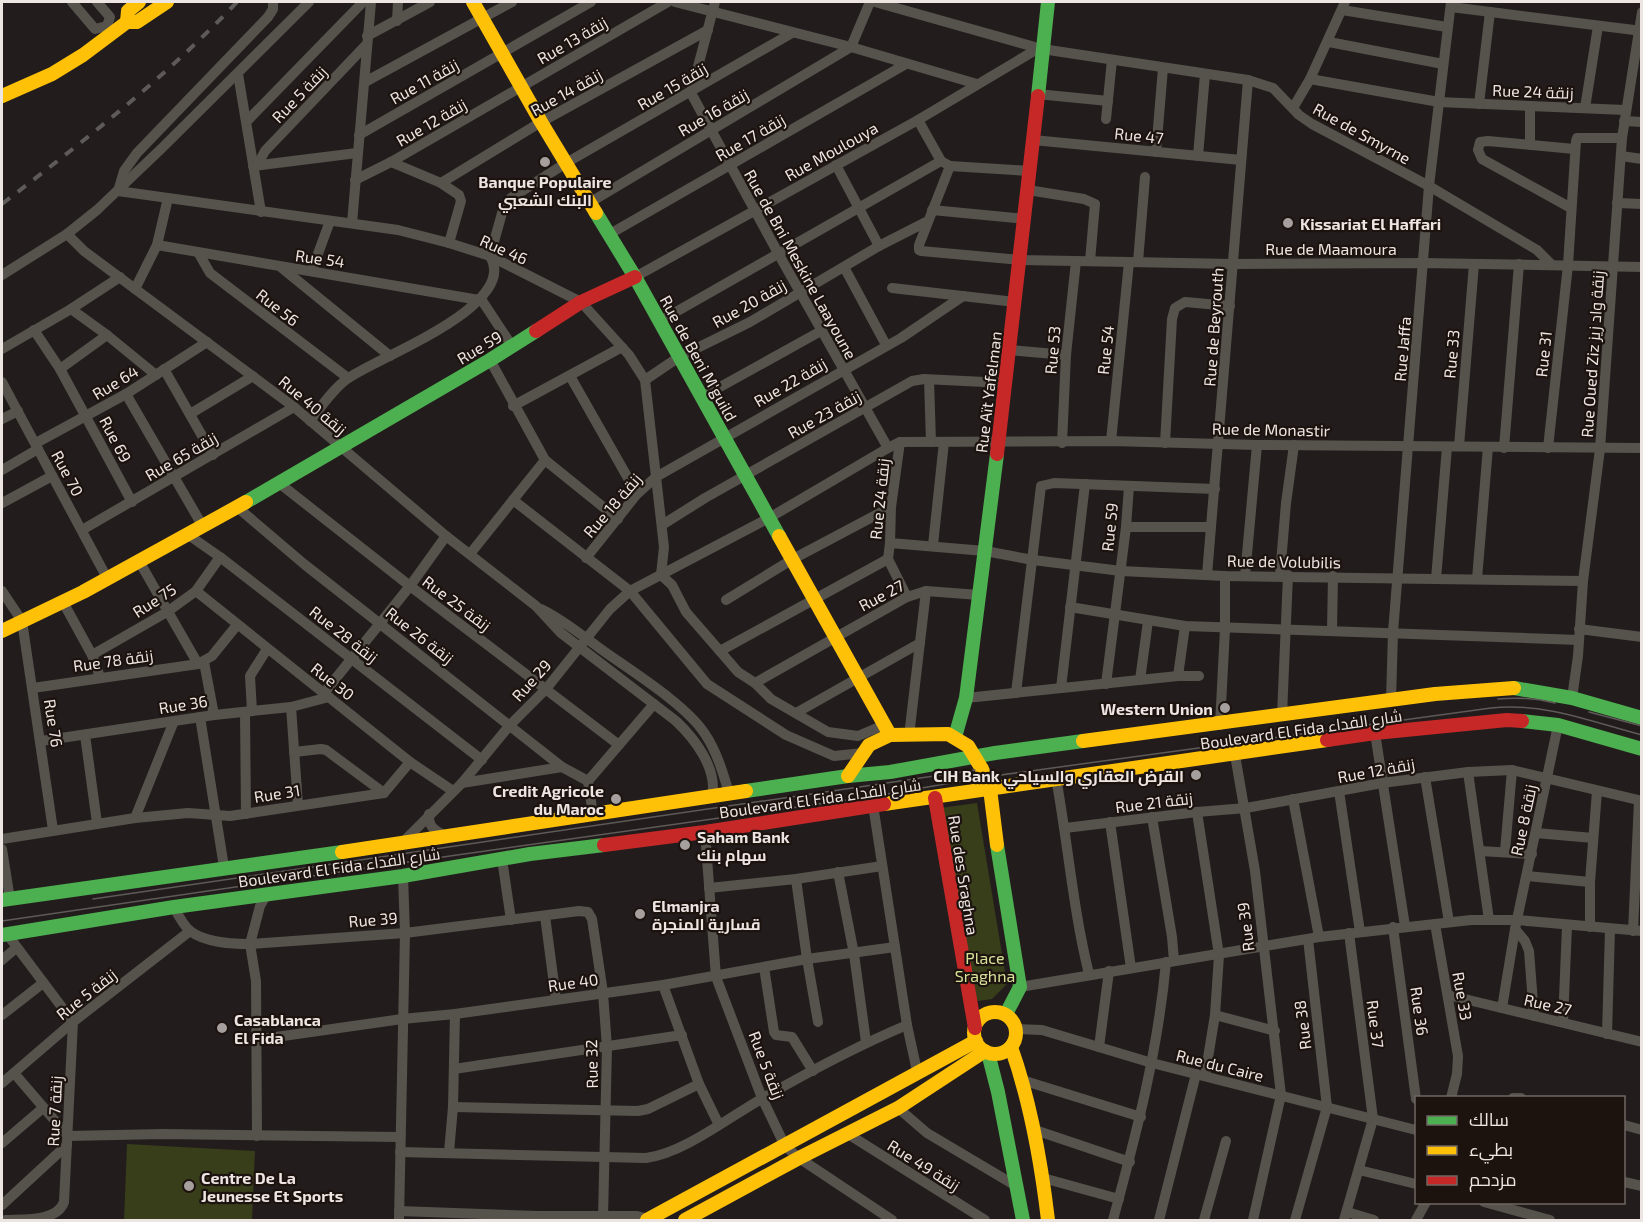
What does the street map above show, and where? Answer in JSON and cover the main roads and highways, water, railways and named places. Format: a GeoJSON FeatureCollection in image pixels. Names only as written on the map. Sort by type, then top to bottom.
{"type":"FeatureCollection","features":[{"type":"Feature","properties":{"kind":"tram line"},"geometry":{"type":"LineString","coordinates":[[1498,699],[1526,698],[1555,703]]}},
{"type":"Feature","properties":{"kind":"tram line"},"geometry":{"type":"LineString","coordinates":[[2,921],[875,796],[986,777],[1491,708],[1548,710],[1642,735]]}},
{"type":"Feature","properties":{"kind":"tram line"},"geometry":{"type":"LineString","coordinates":[[1589,712],[1642,726]]}},
{"type":"Feature","properties":{"kind":"tram line"},"geometry":{"type":"LineString","coordinates":[[93,899],[975,770]]}},
{"type":"Feature","properties":{"kind":"railway"},"geometry":{"type":"LineString","coordinates":[[2,204],[94,132],[153,82],[237,2]]}},
{"type":"Feature","properties":{"kind":"place","name":"Banque Populaire البنك الشعبي"},"geometry":{"type":"Point","coordinates":[545,162]}},
{"type":"Feature","properties":{"kind":"place","name":"Kissariat El Haffari"},"geometry":{"type":"Point","coordinates":[1288,223]}},
{"type":"Feature","properties":{"kind":"place","name":"Western Union"},"geometry":{"type":"Point","coordinates":[1225,708]}},
{"type":"Feature","properties":{"kind":"place","name":"CIH Bank القرض العقاري والسياحي"},"geometry":{"type":"Point","coordinates":[1196,775]}},
{"type":"Feature","properties":{"kind":"place","name":"Credit Agricole du Maroc"},"geometry":{"type":"Point","coordinates":[616,799]}},
{"type":"Feature","properties":{"kind":"place","name":"Saham Bank سهام بنك"},"geometry":{"type":"Point","coordinates":[685,845]}},
{"type":"Feature","properties":{"kind":"place","name":"Elmanjra قسارية المنجرة"},"geometry":{"type":"Point","coordinates":[640,914]}},
{"type":"Feature","properties":{"kind":"place","name":"Casablanca El Fida"},"geometry":{"type":"Point","coordinates":[222,1028]}},
{"type":"Feature","properties":{"kind":"place","name":"Centre De La Jeunesse Et Sports"},"geometry":{"type":"Point","coordinates":[189,1186]}},
{"type":"Feature","properties":{"kind":"park label","name":"Place Sraghna"},"geometry":{"type":"Point","coordinates":[985,966]}}]}
